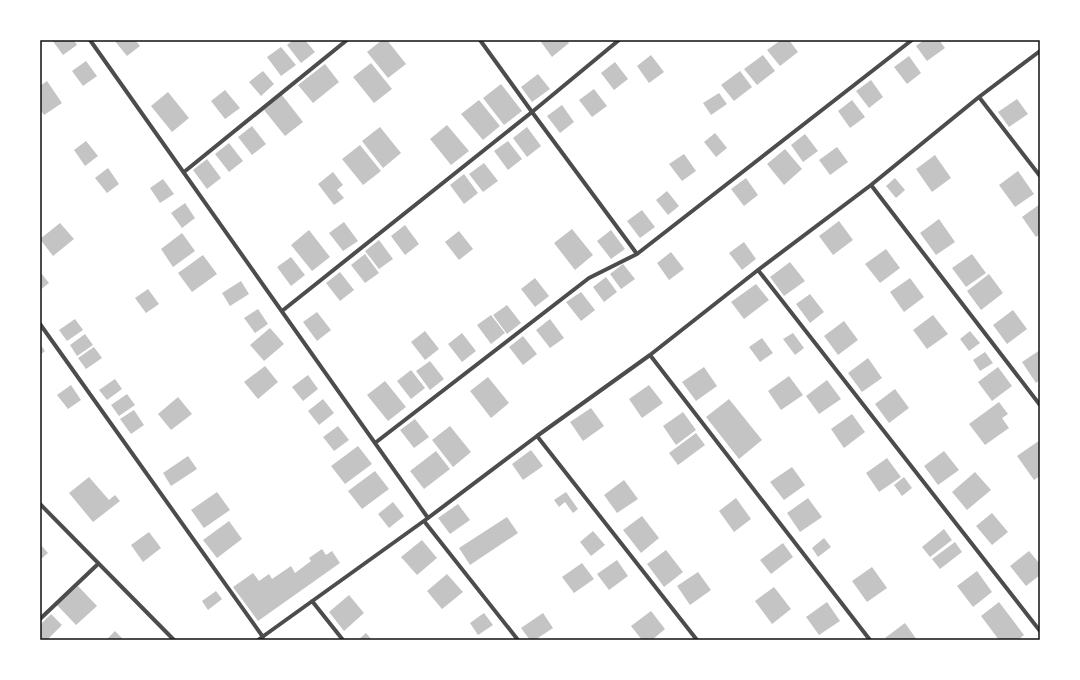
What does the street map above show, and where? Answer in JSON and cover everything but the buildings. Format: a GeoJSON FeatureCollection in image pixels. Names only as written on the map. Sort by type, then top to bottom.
{"type":"FeatureCollection","features":[{"type":"Feature","properties":{"kind":"street"},"geometry":{"type":"LineString","coordinates":[[90,40],[375,443],[426,520],[518,640]]}},
{"type":"Feature","properties":{"kind":"street"},"geometry":{"type":"LineString","coordinates":[[184,172],[346,40]]}},
{"type":"Feature","properties":{"kind":"street"},"geometry":{"type":"LineString","coordinates":[[480,40],[637,254]]}},
{"type":"Feature","properties":{"kind":"street"},"geometry":{"type":"LineString","coordinates":[[282,311],[620,40]]}},
{"type":"Feature","properties":{"kind":"street"},"geometry":{"type":"LineString","coordinates":[[375,443],[590,278],[637,254],[912,40]]}},
{"type":"Feature","properties":{"kind":"street"},"geometry":{"type":"LineString","coordinates":[[258,640],[426,520],[537,436],[650,355],[758,270],[871,185],[979,97],[1040,51]]}},
{"type":"Feature","properties":{"kind":"street"},"geometry":{"type":"LineString","coordinates":[[979,97],[1040,176]]}},
{"type":"Feature","properties":{"kind":"street"},"geometry":{"type":"LineString","coordinates":[[871,185],[1040,405]]}},
{"type":"Feature","properties":{"kind":"street"},"geometry":{"type":"LineString","coordinates":[[758,270],[1040,631]]}},
{"type":"Feature","properties":{"kind":"street"},"geometry":{"type":"LineString","coordinates":[[40,324],[263,637]]}},
{"type":"Feature","properties":{"kind":"street"},"geometry":{"type":"LineString","coordinates":[[650,355],[870,640]]}},
{"type":"Feature","properties":{"kind":"street"},"geometry":{"type":"LineString","coordinates":[[537,436],[697,640]]}},
{"type":"Feature","properties":{"kind":"street"},"geometry":{"type":"LineString","coordinates":[[40,504],[174,640]]}},
{"type":"Feature","properties":{"kind":"street"},"geometry":{"type":"LineString","coordinates":[[40,619],[98,564]]}},
{"type":"Feature","properties":{"kind":"street"},"geometry":{"type":"LineString","coordinates":[[312,601],[343,640]]}}]}
